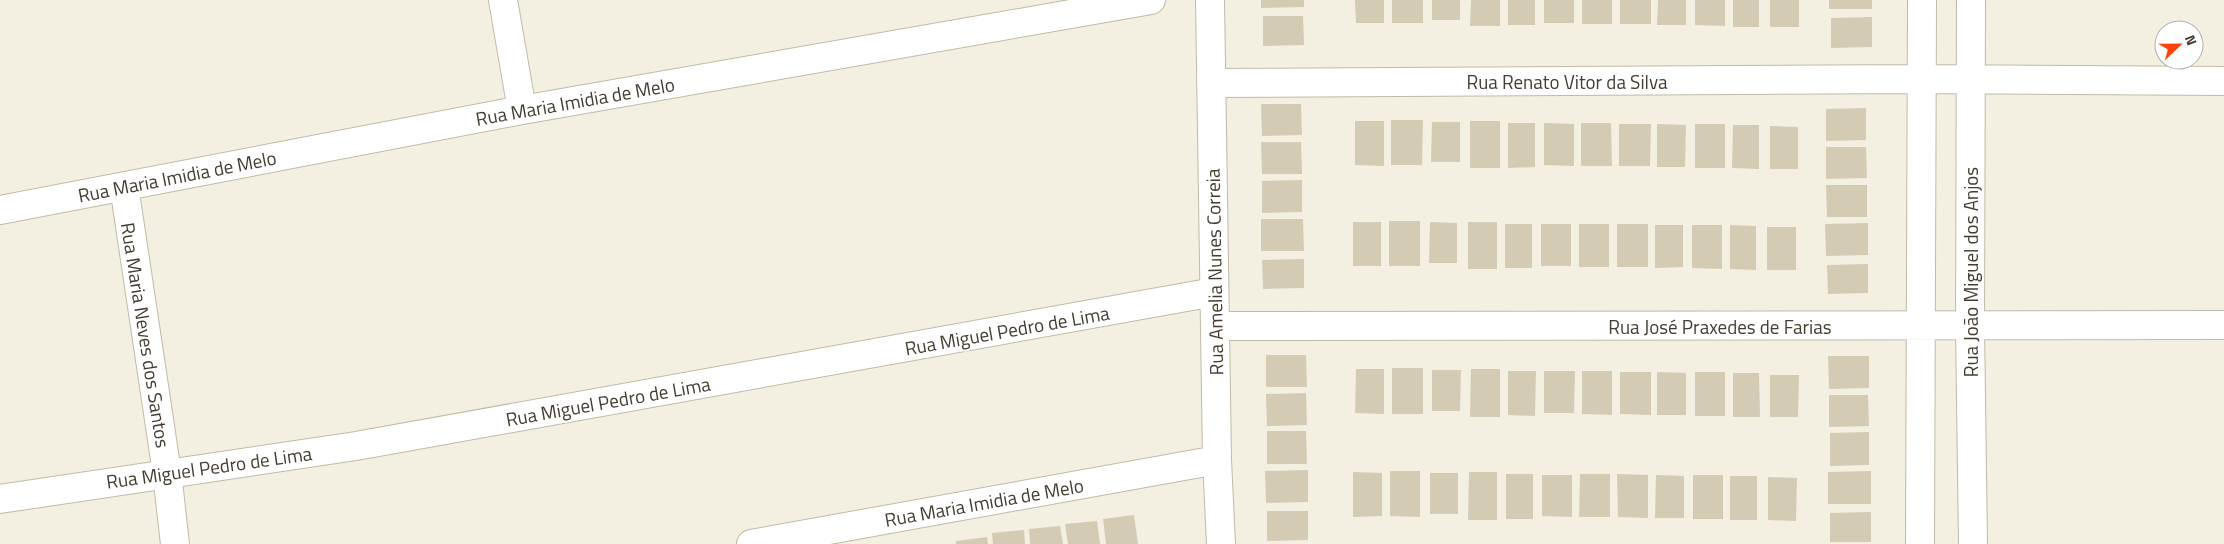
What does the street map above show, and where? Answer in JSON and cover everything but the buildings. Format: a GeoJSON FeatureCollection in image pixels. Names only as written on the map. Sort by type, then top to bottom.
{"type":"FeatureCollection","features":[{"type":"Feature","properties":{"kind":"street"},"geometry":{"type":"LineString","coordinates":[[502,0],[522,110]]}},
{"type":"Feature","properties":{"kind":"street","name":"Rua Maria Imidia de Melo"},"geometry":{"type":"LineString","coordinates":[[0,210],[522,110],[1151,0]]}},
{"type":"Feature","properties":{"kind":"street","name":"Rua Amelia Nunes Correia"},"geometry":{"type":"LineString","coordinates":[[1210,0],[1217,460],[1221,544]]}},
{"type":"Feature","properties":{"kind":"street"},"geometry":{"type":"LineString","coordinates":[[1920,544],[1919,326],[1922,0]]}},
{"type":"Feature","properties":{"kind":"street","name":"Rua João Miguel dos Anjos"},"geometry":{"type":"LineString","coordinates":[[1971,0],[1970,327],[1974,544]]}},
{"type":"Feature","properties":{"kind":"street","name":"Rua Renato Vitor da Silva"},"geometry":{"type":"LineString","coordinates":[[1211,83],[1922,79],[1970,81],[2224,81]]}},
{"type":"Feature","properties":{"kind":"street","name":"Rua Maria Neves dos Santos"},"geometry":{"type":"LineString","coordinates":[[124,186],[167,473],[175,544]]}},
{"type":"Feature","properties":{"kind":"street","name":"Rua Miguel Pedro de Lima"},"geometry":{"type":"LineString","coordinates":[[0,499],[356,446],[1214,292]]}},
{"type":"Feature","properties":{"kind":"street","name":"Rua José Praxedes de Farias"},"geometry":{"type":"LineString","coordinates":[[1215,326],[2224,326]]}},
{"type":"Feature","properties":{"kind":"street","name":"Rua Maria Imidia de Melo"},"geometry":{"type":"LineString","coordinates":[[750,544],[1217,460]]}}]}
